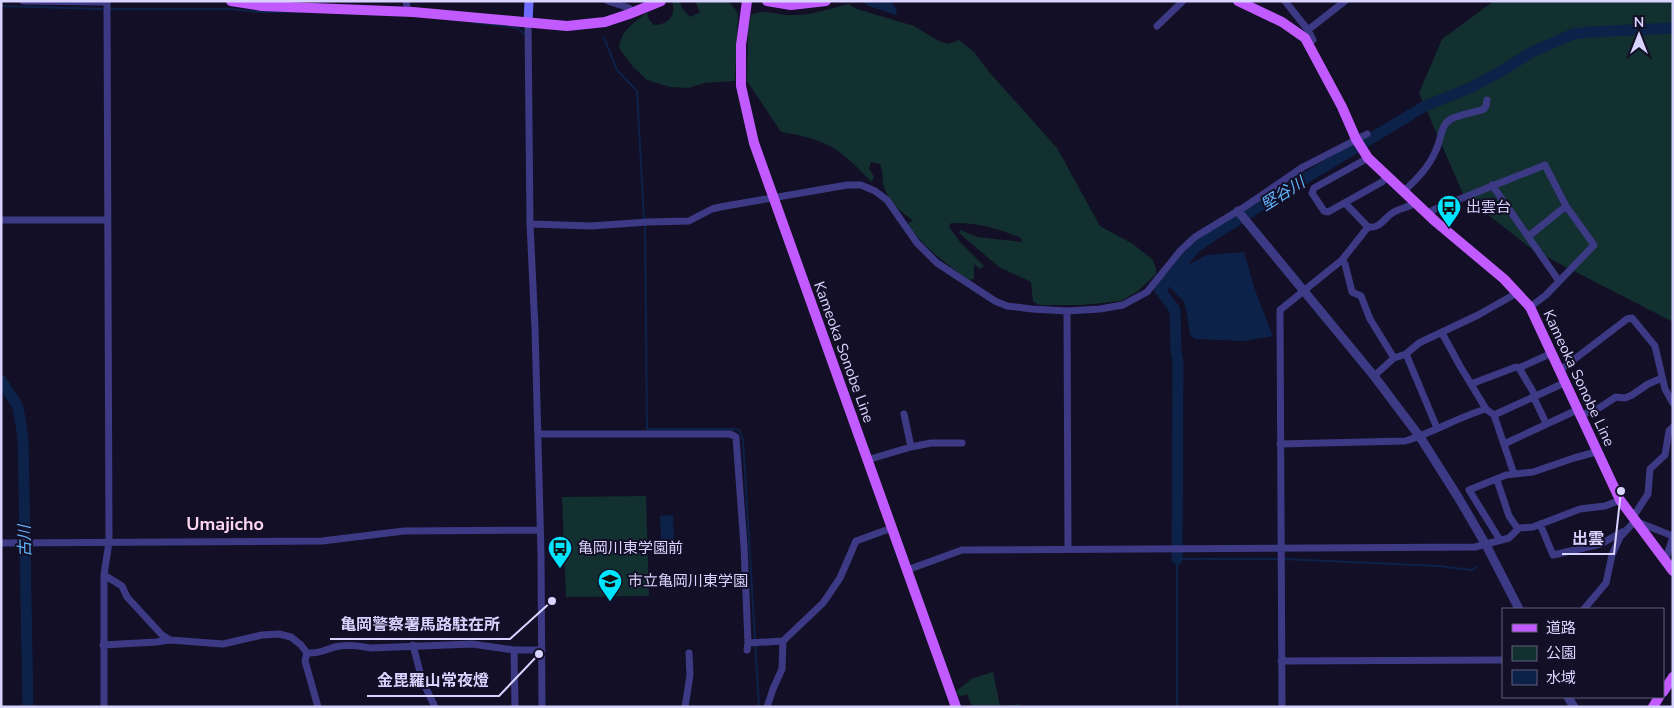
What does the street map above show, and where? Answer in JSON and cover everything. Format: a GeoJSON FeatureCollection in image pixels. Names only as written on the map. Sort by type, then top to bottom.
{"type":"FeatureCollection","features":[{"type":"Feature","properties":{"kind":"main road"},"geometry":{"type":"LineString","coordinates":[[231,1],[262,6],[320,4],[407,6],[528,23],[567,26],[605,22],[662,1]]}},
{"type":"Feature","properties":{"kind":"main road"},"geometry":{"type":"LineString","coordinates":[[528,1],[528,23]]}},
{"type":"Feature","properties":{"kind":"main road","name":"Kameoka Sonobe Line"},"geometry":{"type":"LineString","coordinates":[[747,1],[741,46],[741,86],[754,144],[956,707]]}},
{"type":"Feature","properties":{"kind":"main road"},"geometry":{"type":"LineString","coordinates":[[767,1],[791,6],[826,1]]}},
{"type":"Feature","properties":{"kind":"main road","name":"Kameoka Sonobe Line"},"geometry":{"type":"LineString","coordinates":[[1240,2],[1282,22],[1308,42],[1342,107],[1356,140],[1368,158],[1427,214],[1504,279],[1530,307],[1620,500],[1673,571]]}},
{"type":"Feature","properties":{"kind":"main road"},"geometry":{"type":"LineString","coordinates":[[1664,690],[1673,677]]}},
{"type":"Feature","properties":{"kind":"street"},"geometry":{"type":"LineString","coordinates":[[23,1],[107,2],[109,542],[104,575],[104,707]]}},
{"type":"Feature","properties":{"kind":"street"},"geometry":{"type":"LineString","coordinates":[[608,1],[629,8],[633,12]]}},
{"type":"Feature","properties":{"kind":"street"},"geometry":{"type":"LineString","coordinates":[[1157,26],[1183,1]]}},
{"type":"Feature","properties":{"kind":"street"},"geometry":{"type":"LineString","coordinates":[[1285,1],[1308,30],[1312,40],[1308,42]]}},
{"type":"Feature","properties":{"kind":"street"},"geometry":{"type":"LineString","coordinates":[[1308,30],[1345,1]]}},
{"type":"Feature","properties":{"kind":"street"},"geometry":{"type":"LineString","coordinates":[[528,23],[530,224],[538,434],[542,707]]}},
{"type":"Feature","properties":{"kind":"street"},"geometry":{"type":"LineString","coordinates":[[1403,192],[1417,180],[1431,162],[1444,126],[1450,119],[1484,109],[1487,100]]}},
{"type":"Feature","properties":{"kind":"street"},"geometry":{"type":"LineString","coordinates":[[530,224],[591,226],[689,221],[712,210],[848,185],[861,185],[875,191],[887,200],[917,243],[937,263],[995,301],[1007,306],[1067,311],[1123,305],[1147,292],[1181,250],[1195,237],[1238,211],[1303,167],[1368,134]]}},
{"type":"Feature","properties":{"kind":"street"},"geometry":{"type":"LineString","coordinates":[[1368,158],[1314,188],[1312,193],[1324,211],[1328,212],[1345,203],[1382,182],[1387,177]]}},
{"type":"Feature","properties":{"kind":"street"},"geometry":{"type":"LineString","coordinates":[[1427,214],[1435,208],[1545,165],[1566,206],[1594,245],[1546,295],[1530,307]]}},
{"type":"Feature","properties":{"kind":"street"},"geometry":{"type":"LineString","coordinates":[[1492,185],[1559,281]]}},
{"type":"Feature","properties":{"kind":"street"},"geometry":{"type":"LineString","coordinates":[[1345,203],[1368,227],[1373,228],[1379,226],[1393,212],[1415,203]]}},
{"type":"Feature","properties":{"kind":"street"},"geometry":{"type":"LineString","coordinates":[[1529,236],[1566,206]]}},
{"type":"Feature","properties":{"kind":"street"},"geometry":{"type":"LineString","coordinates":[[1238,211],[1374,376],[1420,437],[1486,545],[1518,608]]}},
{"type":"Feature","properties":{"kind":"street"},"geometry":{"type":"LineString","coordinates":[[1,220],[108,220]]}},
{"type":"Feature","properties":{"kind":"street"},"geometry":{"type":"LineString","coordinates":[[1282,707],[1280,310],[1342,260],[1368,227]]}},
{"type":"Feature","properties":{"kind":"street"},"geometry":{"type":"LineString","coordinates":[[1342,260],[1345,264],[1352,292],[1361,296],[1370,319],[1394,358]]}},
{"type":"Feature","properties":{"kind":"street"},"geometry":{"type":"LineString","coordinates":[[1374,376],[1394,358],[1406,354],[1419,343],[1478,315],[1517,293]]}},
{"type":"Feature","properties":{"kind":"street"},"geometry":{"type":"LineString","coordinates":[[1067,311],[1068,549]]}},
{"type":"Feature","properties":{"kind":"street"},"geometry":{"type":"LineString","coordinates":[[1559,371],[1627,319],[1632,318],[1655,346],[1665,389],[1673,403]]}},
{"type":"Feature","properties":{"kind":"street"},"geometry":{"type":"LineString","coordinates":[[1442,333],[1486,409],[1494,416],[1514,474]]}},
{"type":"Feature","properties":{"kind":"street"},"geometry":{"type":"LineString","coordinates":[[1406,354],[1437,428]]}},
{"type":"Feature","properties":{"kind":"street"},"geometry":{"type":"LineString","coordinates":[[1471,384],[1516,367],[1519,368],[1552,354]]}},
{"type":"Feature","properties":{"kind":"street"},"geometry":{"type":"LineString","coordinates":[[1519,368],[1546,423]]}},
{"type":"Feature","properties":{"kind":"street"},"geometry":{"type":"LineString","coordinates":[[1504,444],[1546,423],[1598,408],[1616,397],[1625,398],[1662,378]]}},
{"type":"Feature","properties":{"kind":"street"},"geometry":{"type":"LineString","coordinates":[[1494,416],[1564,383]]}},
{"type":"Feature","properties":{"kind":"street"},"geometry":{"type":"LineString","coordinates":[[1280,444],[1405,441],[1420,437],[1469,414],[1486,409]]}},
{"type":"Feature","properties":{"kind":"street"},"geometry":{"type":"LineString","coordinates":[[904,414],[911,447]]}},
{"type":"Feature","properties":{"kind":"street"},"geometry":{"type":"LineString","coordinates":[[1585,608],[1606,583],[1612,555],[1620,537],[1634,519],[1648,494],[1650,469],[1665,454],[1669,431],[1673,428]]}},
{"type":"Feature","properties":{"kind":"street"},"geometry":{"type":"LineString","coordinates":[[538,434],[730,434],[736,437],[744,546],[748,647],[783,640],[823,603],[840,578],[856,541],[892,528]]}},
{"type":"Feature","properties":{"kind":"street"},"geometry":{"type":"LineString","coordinates":[[867,460],[931,443],[962,443]]}},
{"type":"Feature","properties":{"kind":"street"},"geometry":{"type":"LineString","coordinates":[[1500,540],[1469,490],[1506,475],[1533,472],[1596,452]]}},
{"type":"Feature","properties":{"kind":"street"},"geometry":{"type":"LineString","coordinates":[[1497,480],[1509,516],[1518,530]]}},
{"type":"Feature","properties":{"kind":"street"},"geometry":{"type":"LineString","coordinates":[[907,570],[962,550],[1475,547],[1509,538],[1518,530],[1580,509],[1606,506],[1620,500]]}},
{"type":"Feature","properties":{"kind":"street"},"geometry":{"type":"LineString","coordinates":[[1634,519],[1673,536],[1665,561]]}},
{"type":"Feature","properties":{"kind":"street"},"geometry":{"type":"LineString","coordinates":[[1540,524],[1553,555],[1601,544],[1625,531]]}},
{"type":"Feature","properties":{"kind":"street"},"geometry":{"type":"LineString","coordinates":[[1,543],[322,541],[404,531],[540,530]]}},
{"type":"Feature","properties":{"kind":"street"},"geometry":{"type":"LineString","coordinates":[[104,575],[122,586],[127,597],[162,635],[170,640]]}},
{"type":"Feature","properties":{"kind":"street"},"geometry":{"type":"LineString","coordinates":[[104,645],[170,640],[223,644],[262,635],[279,634],[291,637],[307,653],[315,654],[336,647],[357,645],[371,648],[472,644],[514,650],[542,650]]}},
{"type":"Feature","properties":{"kind":"street"},"geometry":{"type":"LineString","coordinates":[[767,707],[782,669],[783,640]]}},
{"type":"Feature","properties":{"kind":"street"},"geometry":{"type":"LineString","coordinates":[[413,645],[422,680],[435,707]]}},
{"type":"Feature","properties":{"kind":"street"},"geometry":{"type":"LineString","coordinates":[[514,650],[515,707]]}},
{"type":"Feature","properties":{"kind":"street"},"geometry":{"type":"LineString","coordinates":[[307,653],[305,661],[318,707]]}},
{"type":"Feature","properties":{"kind":"street"},"geometry":{"type":"LineString","coordinates":[[686,707],[690,675],[688,653]]}},
{"type":"Feature","properties":{"kind":"street"},"geometry":{"type":"LineString","coordinates":[[1281,661],[1502,660]]}},
{"type":"Feature","properties":{"kind":"green space"},"geometry":{"type":"Polygon","coordinates":[[[672,1],[680,1],[682,8],[690,17],[700,12],[695,1],[728,1],[736,10],[738,14],[735,81],[705,83],[688,88],[670,87],[647,80],[633,67],[619,48],[622,36],[629,27],[647,12],[649,20],[654,25],[667,21],[673,11],[672,1]]]}},
{"type":"Feature","properties":{"kind":"green space"},"geometry":{"type":"Polygon","coordinates":[[[1494,1],[1673,1],[1673,322],[1533,250],[1464,196],[1419,93],[1442,39],[1494,1]]]}},
{"type":"Feature","properties":{"kind":"green space"},"geometry":{"type":"Polygon","coordinates":[[[848,4],[857,9],[914,26],[937,40],[948,44],[959,40],[974,52],[990,73],[1057,148],[1100,226],[1133,244],[1153,260],[1156,274],[1137,292],[1121,301],[1082,305],[1039,305],[1033,301],[1031,282],[999,267],[959,233],[960,230],[977,237],[1022,242],[1021,238],[986,226],[951,223],[949,227],[960,242],[984,266],[980,269],[974,264],[974,279],[969,280],[935,255],[914,232],[908,224],[913,220],[896,206],[886,193],[880,164],[871,162],[869,168],[874,177],[871,182],[852,162],[830,146],[806,137],[781,132],[747,81],[748,29],[751,15],[766,12],[797,15],[819,12],[848,4]]]}},
{"type":"Feature","properties":{"kind":"green space"},"geometry":{"type":"Polygon","coordinates":[[[646,496],[649,596],[566,597],[562,497],[646,496]]]}},
{"type":"Feature","properties":{"kind":"green space"},"geometry":{"type":"Polygon","coordinates":[[[993,672],[1000,706],[1020,704],[1021,707],[972,707],[967,694],[959,697],[956,691],[973,678],[993,672]]]}},
{"type":"Feature","properties":{"kind":"water"},"geometry":{"type":"Polygon","coordinates":[[[862,1],[891,1],[897,10],[896,15],[869,6],[862,1]]]}},
{"type":"Feature","properties":{"kind":"water"},"geometry":{"type":"Polygon","coordinates":[[[1244,252],[1255,290],[1273,336],[1244,341],[1195,339],[1190,335],[1184,302],[1168,285],[1185,267],[1206,255],[1244,252]]]}},
{"type":"Feature","properties":{"kind":"water"},"geometry":{"type":"Polygon","coordinates":[[[673,515],[674,539],[661,540],[660,516],[673,515]]]}},
{"type":"Feature","properties":{"kind":"waterway"},"geometry":{"type":"LineString","coordinates":[[1,6],[102,9]]}},
{"type":"Feature","properties":{"kind":"waterway"},"geometry":{"type":"LineString","coordinates":[[111,9],[230,9],[259,12],[300,12]]}},
{"type":"Feature","properties":{"kind":"waterway"},"geometry":{"type":"LineString","coordinates":[[472,22],[518,28],[524,34]]}},
{"type":"Feature","properties":{"kind":"waterway","name":"堅谷川"},"geometry":{"type":"LineString","coordinates":[[1177,559],[1178,361],[1175,310],[1160,290],[1195,248],[1312,174],[1425,106],[1470,88],[1532,52],[1573,34],[1673,28]]}},
{"type":"Feature","properties":{"kind":"waterway"},"geometry":{"type":"LineString","coordinates":[[604,38],[617,70],[637,91],[644,220]]}},
{"type":"Feature","properties":{"kind":"waterway"},"geometry":{"type":"LineString","coordinates":[[645,224],[647,429],[734,429],[739,430],[743,439],[759,707]]}},
{"type":"Feature","properties":{"kind":"waterway","name":"古川"},"geometry":{"type":"LineString","coordinates":[[1,380],[18,407],[23,437],[28,707]]}},
{"type":"Feature","properties":{"kind":"waterway"},"geometry":{"type":"LineString","coordinates":[[1177,707],[1177,559],[1280,559]]}},
{"type":"Feature","properties":{"kind":"waterway"},"geometry":{"type":"LineString","coordinates":[[1284,559],[1438,566],[1472,570],[1476,567]]}},
{"type":"Feature","properties":{"kind":"place","name":"出雲台"},"geometry":{"type":"Point","coordinates":[1449,228]}},
{"type":"Feature","properties":{"kind":"place","name":"出雲"},"geometry":{"type":"Point","coordinates":[1621,491]}},
{"type":"Feature","properties":{"kind":"place","name":"亀岡川東学園前"},"geometry":{"type":"Point","coordinates":[560,569]}},
{"type":"Feature","properties":{"kind":"place","name":"亀岡警察署馬路駐在所"},"geometry":{"type":"Point","coordinates":[552,601]}},
{"type":"Feature","properties":{"kind":"place","name":"市立亀岡川東学園"},"geometry":{"type":"Point","coordinates":[610,602]}},
{"type":"Feature","properties":{"kind":"place","name":"金毘羅山常夜燈"},"geometry":{"type":"Point","coordinates":[539,654]}},
{"type":"Feature","properties":{"kind":"district","name":"Umajicho"},"geometry":{"type":"Point","coordinates":[225,524]}}]}
